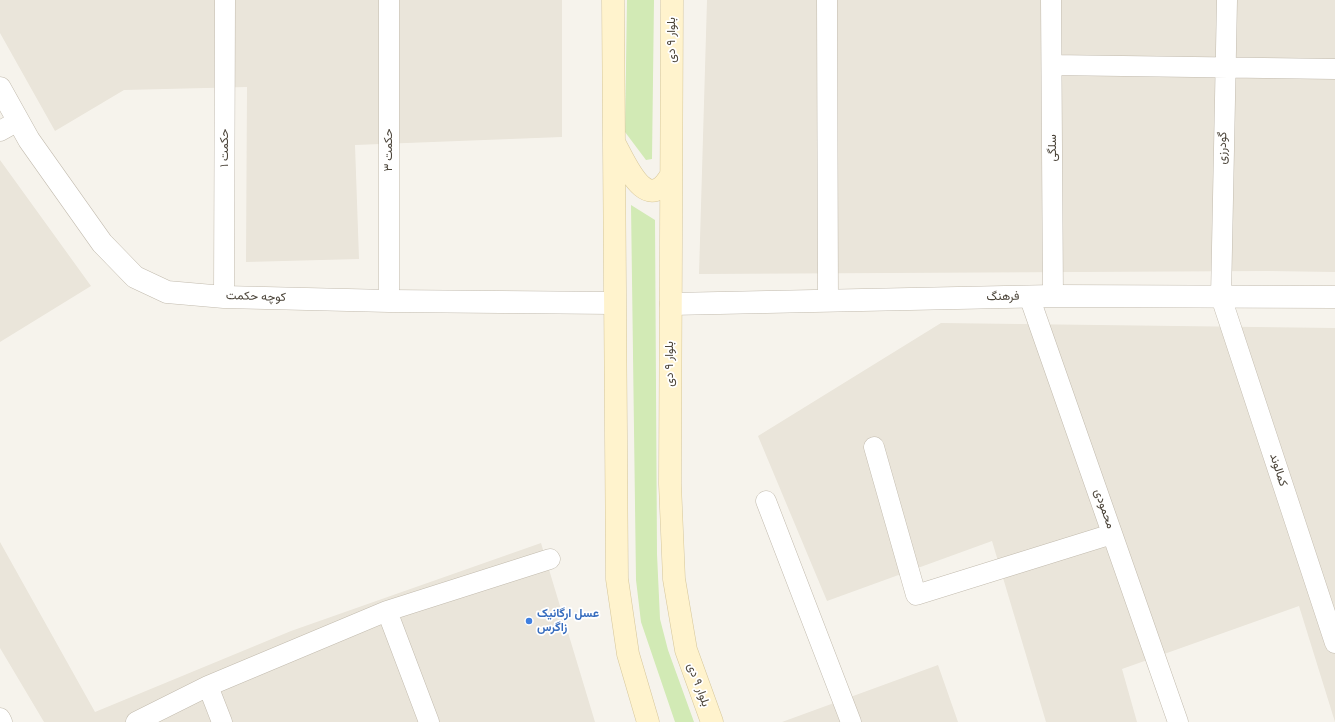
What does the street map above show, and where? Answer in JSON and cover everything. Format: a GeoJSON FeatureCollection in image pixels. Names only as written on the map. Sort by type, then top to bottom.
{"type":"FeatureCollection","features":[{"type":"Feature","properties":{"kind":"main road"},"geometry":{"type":"LineString","coordinates":[[613,0],[617,579],[628,654],[648,722]]}},
{"type":"Feature","properties":{"kind":"main road","name":"بلوار ۹ دی"},"geometry":{"type":"LineString","coordinates":[[672,0],[670,484],[674,579],[686,650],[712,722]]}},
{"type":"Feature","properties":{"kind":"main road"},"geometry":{"type":"LineString","coordinates":[[614,141],[630,172],[643,188],[654,191],[664,187],[671,175]]}},
{"type":"Feature","properties":{"kind":"street","name":"حکمت ۱"},"geometry":{"type":"LineString","coordinates":[[224,296],[225,0]]}},
{"type":"Feature","properties":{"kind":"street","name":"حکمت ۳"},"geometry":{"type":"LineString","coordinates":[[388,301],[389,0]]}},
{"type":"Feature","properties":{"kind":"street"},"geometry":{"type":"LineString","coordinates":[[827,0],[828,301]]}},
{"type":"Feature","properties":{"kind":"street","name":"سلگی"},"geometry":{"type":"LineString","coordinates":[[1051,0],[1053,296]]}},
{"type":"Feature","properties":{"kind":"street","name":"گودرزی"},"geometry":{"type":"LineString","coordinates":[[1221,297],[1224,68],[1227,0]]}},
{"type":"Feature","properties":{"kind":"street"},"geometry":{"type":"LineString","coordinates":[[1052,65],[1335,70]]}},
{"type":"Feature","properties":{"kind":"street","name":"کوچه حکمت"},"geometry":{"type":"LineString","coordinates":[[0,88],[9,126],[29,140],[102,242],[135,277],[167,292],[224,296],[388,301],[614,304]]}},
{"type":"Feature","properties":{"kind":"street","name":"فرهنگ"},"geometry":{"type":"LineString","coordinates":[[671,304],[1029,296],[1335,297]]}},
{"type":"Feature","properties":{"kind":"street","name":"محمودی"},"geometry":{"type":"LineString","coordinates":[[1029,296],[1178,722]]}},
{"type":"Feature","properties":{"kind":"street","name":"کمالوند"},"geometry":{"type":"LineString","coordinates":[[1221,297],[1335,643]]}},
{"type":"Feature","properties":{"kind":"street"},"geometry":{"type":"LineString","coordinates":[[874,447],[916,595],[1112,534]]}},
{"type":"Feature","properties":{"kind":"street"},"geometry":{"type":"LineString","coordinates":[[766,501],[851,722]]}},
{"type":"Feature","properties":{"kind":"street"},"geometry":{"type":"LineString","coordinates":[[136,722],[208,686],[387,611],[550,559]]}},
{"type":"Feature","properties":{"kind":"street"},"geometry":{"type":"LineString","coordinates":[[387,611],[429,722]]}},
{"type":"Feature","properties":{"kind":"street"},"geometry":{"type":"LineString","coordinates":[[208,686],[222,722]]}},
{"type":"Feature","properties":{"kind":"street"},"geometry":{"type":"LineString","coordinates":[[0,718],[2,722]]}},
{"type":"Feature","properties":{"kind":"shaded area"},"geometry":{"type":"Polygon","coordinates":[[[0,0],[562,0],[562,137],[355,145],[359,259],[246,262],[247,87],[124,90],[55,131],[0,33],[0,0]]]}},
{"type":"Feature","properties":{"kind":"shaded area"},"geometry":{"type":"Polygon","coordinates":[[[707,0],[1335,0],[1335,272],[1268,271],[699,274],[707,0]]]}},
{"type":"Feature","properties":{"kind":"shaded area"},"geometry":{"type":"Polygon","coordinates":[[[0,160],[91,286],[0,342],[0,160]]]}},
{"type":"Feature","properties":{"kind":"shaded area"},"geometry":{"type":"Polygon","coordinates":[[[941,323],[1335,328],[1335,722],[1299,606],[1122,669],[1137,722],[1046,722],[992,541],[827,601],[758,436],[941,323]]]}},
{"type":"Feature","properties":{"kind":"shaded area"},"geometry":{"type":"Polygon","coordinates":[[[0,542],[95,712],[291,631],[541,543],[595,722],[44,722],[0,648],[0,542]]]}},
{"type":"Feature","properties":{"kind":"shaded area"},"geometry":{"type":"Polygon","coordinates":[[[938,665],[958,722],[782,722],[938,665]]]}},
{"type":"Feature","properties":{"kind":"green space"},"geometry":{"type":"Polygon","coordinates":[[[627,0],[654,0],[652,159],[646,160],[625,132],[627,0]]]}},
{"type":"Feature","properties":{"kind":"green space"},"geometry":{"type":"Polygon","coordinates":[[[631,205],[655,220],[657,554],[660,619],[668,650],[694,722],[675,722],[641,622],[636,580],[631,205]]]}},
{"type":"Feature","properties":{"kind":"place","name":"عسل ارگانیک زاگرس"},"geometry":{"type":"Point","coordinates":[529,621]}}]}
